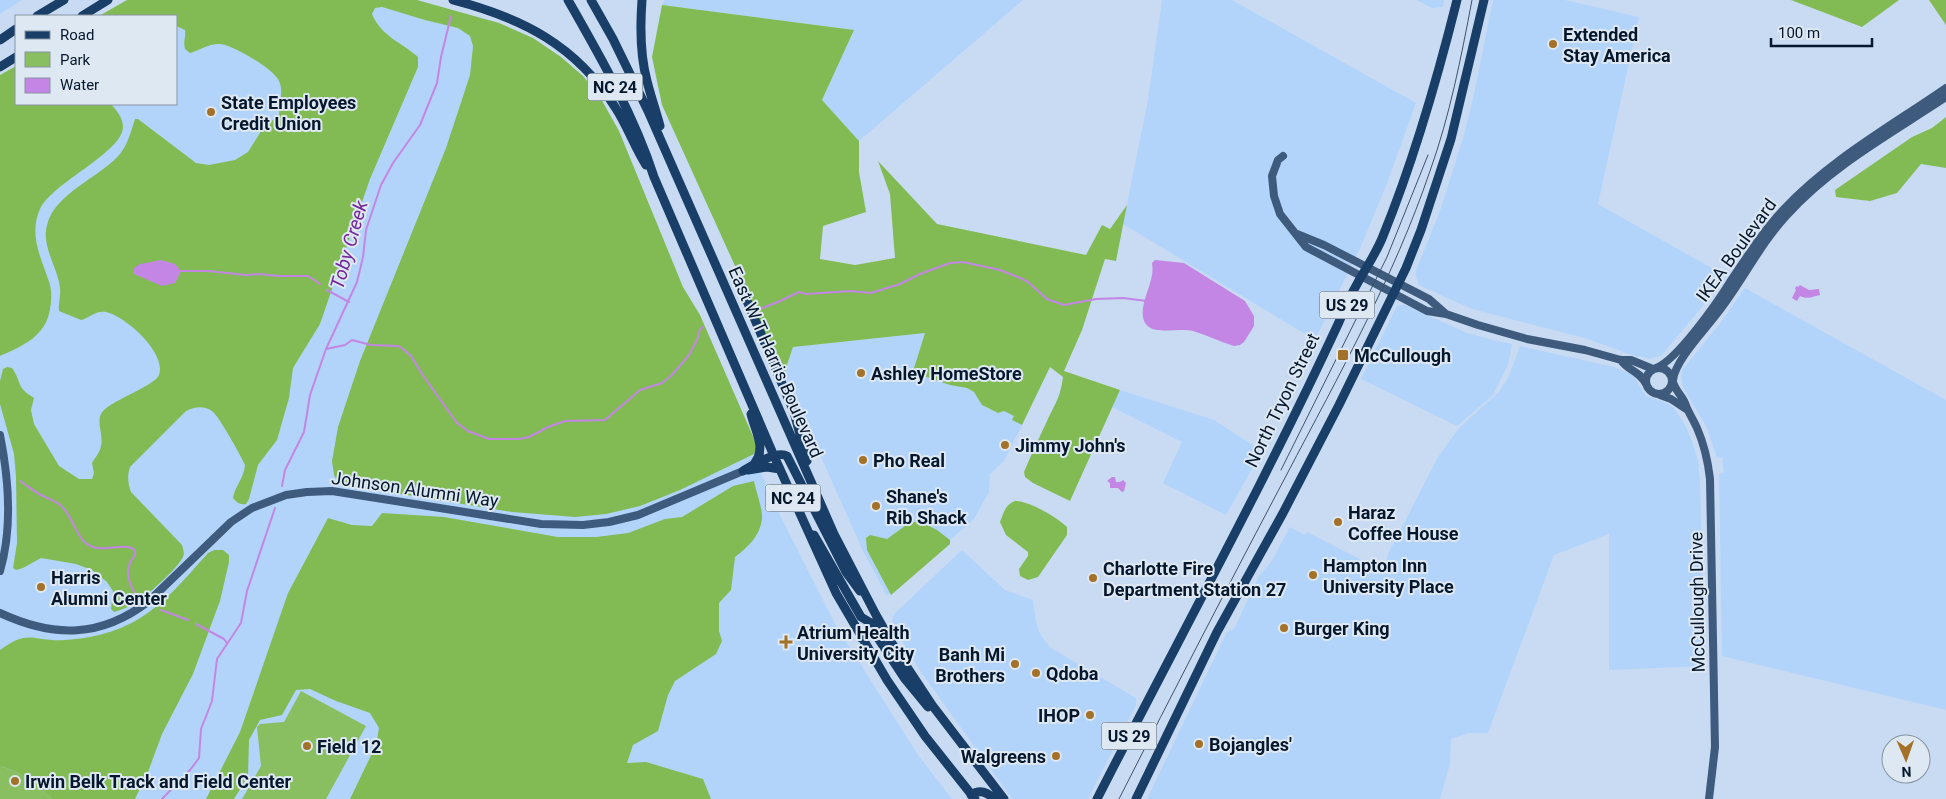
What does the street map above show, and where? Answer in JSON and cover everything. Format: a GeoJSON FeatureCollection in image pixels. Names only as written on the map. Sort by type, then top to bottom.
{"type":"FeatureCollection","features":[{"type":"Feature","properties":{"kind":"main road"},"geometry":{"type":"LineString","coordinates":[[39,15],[64,0]]}},
{"type":"Feature","properties":{"kind":"main road"},"geometry":{"type":"LineString","coordinates":[[84,15],[108,0]]}},
{"type":"Feature","properties":{"kind":"main road"},"geometry":{"type":"LineString","coordinates":[[453,0],[484,8],[528,26],[570,54],[592,76],[616,108],[654,177]]}},
{"type":"Feature","properties":{"kind":"main road","name":"NC 24"},"geometry":{"type":"LineString","coordinates":[[568,0],[612,81],[648,157],[654,177],[748,397],[836,593],[861,638],[917,724],[973,797]]}},
{"type":"Feature","properties":{"kind":"main road","name":"East W T Harris Boulevard"},"geometry":{"type":"LineString","coordinates":[[591,0],[613,39],[667,153],[834,534],[880,622],[902,659],[946,725],[1004,799]]}},
{"type":"Feature","properties":{"kind":"main road"},"geometry":{"type":"LineString","coordinates":[[642,0],[640,23],[642,54],[647,83],[667,153]]}},
{"type":"Feature","properties":{"kind":"main road","name":"North Tryon Street"},"geometry":{"type":"LineString","coordinates":[[1097,799],[1203,597],[1361,277],[1383,237],[1409,164],[1438,72],[1457,0]]}},
{"type":"Feature","properties":{"kind":"main road","name":"US 29"},"geometry":{"type":"LineString","coordinates":[[1136,799],[1217,632],[1335,414],[1394,294],[1421,230],[1451,138],[1484,0]]}},
{"type":"Feature","properties":{"kind":"main road"},"geometry":{"type":"LineString","coordinates":[[0,40],[15,30]]}},
{"type":"Feature","properties":{"kind":"main road"},"geometry":{"type":"LineString","coordinates":[[0,67],[15,57]]}},
{"type":"Feature","properties":{"kind":"main road"},"geometry":{"type":"LineString","coordinates":[[739,282],[794,412],[810,476]]}},
{"type":"Feature","properties":{"kind":"main road"},"geometry":{"type":"LineString","coordinates":[[748,397],[760,446],[758,458],[754,464]]}},
{"type":"Feature","properties":{"kind":"main road"},"geometry":{"type":"LineString","coordinates":[[743,471],[754,464],[774,456],[784,454],[789,458],[846,572],[870,602]]}},
{"type":"Feature","properties":{"kind":"main road"},"geometry":{"type":"LineString","coordinates":[[743,471],[767,468],[780,469]]}},
{"type":"Feature","properties":{"kind":"main road"},"geometry":{"type":"LineString","coordinates":[[803,521],[827,555],[861,617],[871,623],[880,622]]}},
{"type":"Feature","properties":{"kind":"main road"},"geometry":{"type":"LineString","coordinates":[[861,638],[870,634],[876,635],[905,679],[923,702],[946,725]]}},
{"type":"Feature","properties":{"kind":"main road"},"geometry":{"type":"LineString","coordinates":[[973,797],[983,792],[988,793],[994,799]]}},
{"type":"Feature","properties":{"kind":"street","name":"IKEA Boulevard"},"geometry":{"type":"LineString","coordinates":[[1655,369],[1670,361],[1716,304],[1757,242],[1780,213],[1803,190],[1831,166],[1946,88]]}},
{"type":"Feature","properties":{"kind":"street","name":"IKEA Boulevard"},"geometry":{"type":"LineString","coordinates":[[1673,381],[1677,364],[1724,304],[1761,248],[1788,214],[1829,176],[1946,97]]}},
{"type":"Feature","properties":{"kind":"street","name":"McCullough Drive"},"geometry":{"type":"LineString","coordinates":[[1283,156],[1276,165],[1272,176],[1274,196],[1280,214],[1309,250],[1427,311],[1446,314],[1504,332],[1621,360],[1631,360],[1669,372],[1703,444],[1710,478],[1715,747],[1709,799]]}},
{"type":"Feature","properties":{"kind":"street","name":"McCullough Drive"},"geometry":{"type":"LineString","coordinates":[[1297,234],[1368,267],[1429,299],[1446,314]]}},
{"type":"Feature","properties":{"kind":"street","name":"McCullough Drive"},"geometry":{"type":"LineString","coordinates":[[1621,360],[1638,373],[1652,392],[1671,399],[1686,409]]}},
{"type":"Feature","properties":{"kind":"street"},"geometry":{"type":"LineString","coordinates":[[1646,385],[1647,374],[1655,369]]}},
{"type":"Feature","properties":{"kind":"street"},"geometry":{"type":"LineString","coordinates":[[1658,395],[1667,392],[1673,381]]}},
{"type":"Feature","properties":{"kind":"street"},"geometry":{"type":"LineString","coordinates":[[0,435],[8,482],[6,552],[0,571]]}},
{"type":"Feature","properties":{"kind":"street","name":"Johnson Alumni Way"},"geometry":{"type":"LineString","coordinates":[[0,612],[28,625],[58,630],[88,629],[116,621],[138,609],[154,597],[236,518],[265,502],[294,493],[338,492],[541,524],[583,525],[610,522],[638,515],[743,471]]}},
{"type":"Feature","properties":{"kind":"street"},"geometry":{"type":"LineString","coordinates":[[0,553],[7,538]]}},
{"type":"Feature","properties":{"kind":"shaded area"},"geometry":{"type":"Polygon","coordinates":[[[0,0],[22,0],[0,14],[0,0]]]}},
{"type":"Feature","properties":{"kind":"shaded area"},"geometry":{"type":"Polygon","coordinates":[[[409,0],[584,87],[782,519],[835,624],[918,755],[952,799],[0,799],[0,82],[15,105],[178,105],[178,16],[409,0]]]}},
{"type":"Feature","properties":{"kind":"shaded area"},"geometry":{"type":"Polygon","coordinates":[[[664,0],[1023,0],[859,141],[822,100],[854,30],[662,5],[664,0]]]}},
{"type":"Feature","properties":{"kind":"shaded area"},"geometry":{"type":"Polygon","coordinates":[[[1162,0],[1232,0],[1416,103],[1386,186],[1361,246],[1315,340],[1123,224],[1148,100],[1162,0]]]}},
{"type":"Feature","properties":{"kind":"shaded area"},"geometry":{"type":"Polygon","coordinates":[[[1416,0],[1444,0],[1443,7],[1432,8],[1416,0]]]}},
{"type":"Feature","properties":{"kind":"shaded area"},"geometry":{"type":"Polygon","coordinates":[[[1493,0],[1565,0],[1639,17],[1598,204],[1724,275],[1702,307],[1661,356],[1649,359],[1638,357],[1584,338],[1472,309],[1419,285],[1415,273],[1440,211],[1463,138],[1493,0]]]}},
{"type":"Feature","properties":{"kind":"shaded area"},"geometry":{"type":"Polygon","coordinates":[[[1745,288],[1946,400],[1946,710],[1722,656],[1719,474],[1724,473],[1722,457],[1717,458],[1707,428],[1683,387],[1681,375],[1683,369],[1721,322],[1745,288]]]}},
{"type":"Feature","properties":{"kind":"shaded area"},"geometry":{"type":"Polygon","coordinates":[[[1399,305],[1405,305],[1467,333],[1512,344],[1508,365],[1493,395],[1457,426],[1361,379],[1399,305]]]}},
{"type":"Feature","properties":{"kind":"shaded area"},"geometry":{"type":"Polygon","coordinates":[[[925,333],[914,368],[915,373],[967,388],[974,392],[985,407],[998,413],[1003,410],[1014,416],[1012,420],[1022,425],[1004,461],[990,474],[989,492],[974,519],[887,596],[863,551],[784,374],[793,347],[925,333]]]}},
{"type":"Feature","properties":{"kind":"shaded area"},"geometry":{"type":"Polygon","coordinates":[[[1520,346],[1614,367],[1633,375],[1646,396],[1667,403],[1674,408],[1684,423],[1698,461],[1700,479],[1704,666],[1609,670],[1609,534],[1554,555],[1488,733],[1469,733],[1451,739],[1450,764],[1440,799],[1147,799],[1227,632],[1234,629],[1259,576],[1271,562],[1290,527],[1305,535],[1307,532],[1383,571],[1388,554],[1438,457],[1459,428],[1499,392],[1509,376],[1520,346]]]}},
{"type":"Feature","properties":{"kind":"shaded area"},"geometry":{"type":"Polygon","coordinates":[[[1120,390],[1214,420],[1262,451],[1226,515],[1163,483],[1182,442],[1112,407],[1120,390]]]}},
{"type":"Feature","properties":{"kind":"shaded area"},"geometry":{"type":"Polygon","coordinates":[[[962,550],[1005,590],[1033,600],[1038,630],[1051,648],[1136,698],[1136,705],[1088,799],[1012,799],[921,672],[894,628],[892,620],[895,613],[962,550]]]}},
{"type":"Feature","properties":{"kind":"green space"},"geometry":{"type":"Polygon","coordinates":[[[127,0],[417,0],[499,23],[533,38],[561,57],[583,76],[600,97],[619,131],[683,287],[700,315],[755,441],[756,448],[754,454],[680,490],[640,506],[606,514],[575,517],[512,512],[339,484],[334,475],[332,461],[338,427],[360,361],[446,148],[470,75],[473,46],[470,36],[458,28],[382,7],[375,8],[372,14],[376,22],[386,33],[418,57],[418,67],[370,179],[320,324],[293,368],[289,398],[277,440],[258,465],[246,504],[239,503],[233,498],[245,465],[235,445],[220,420],[212,411],[202,407],[192,408],[186,411],[129,470],[128,480],[131,492],[182,545],[184,551],[184,556],[180,562],[154,588],[140,600],[114,612],[111,609],[113,591],[107,582],[92,570],[76,564],[41,558],[23,568],[16,570],[13,568],[17,543],[16,477],[14,454],[0,404],[0,381],[3,369],[7,367],[12,368],[24,390],[34,398],[31,410],[34,424],[59,466],[79,479],[92,479],[94,473],[92,463],[99,453],[102,441],[99,422],[101,414],[109,406],[150,384],[159,375],[160,366],[157,356],[143,337],[114,315],[102,312],[81,320],[59,311],[59,280],[46,241],[47,225],[52,214],[68,195],[120,154],[127,142],[135,119],[138,119],[196,163],[209,165],[235,160],[248,152],[265,125],[279,116],[280,85],[276,76],[270,70],[226,45],[216,44],[190,53],[185,49],[185,30],[178,27],[178,15],[101,15],[127,0]]]}},
{"type":"Feature","properties":{"kind":"green space"},"geometry":{"type":"Polygon","coordinates":[[[1791,0],[1899,0],[1862,27],[1791,0]]]}},
{"type":"Feature","properties":{"kind":"green space"},"geometry":{"type":"Polygon","coordinates":[[[1929,0],[1946,0],[1946,25],[1929,0]]]}},
{"type":"Feature","properties":{"kind":"green space"},"geometry":{"type":"Polygon","coordinates":[[[662,5],[854,30],[822,100],[859,141],[859,172],[866,212],[823,226],[820,259],[855,265],[895,258],[890,194],[878,161],[937,224],[1086,255],[1102,225],[1110,229],[1127,205],[1116,261],[1105,259],[1082,330],[1064,371],[1120,390],[1070,501],[1033,483],[1025,477],[1024,472],[1060,390],[1063,377],[1050,367],[1022,425],[1012,420],[1014,416],[1004,411],[998,413],[982,405],[974,392],[967,388],[950,385],[915,373],[914,368],[925,333],[793,347],[784,374],[662,105],[652,57],[662,5]]]}},
{"type":"Feature","properties":{"kind":"green space"},"geometry":{"type":"Polygon","coordinates":[[[15,67],[15,105],[112,105],[121,118],[123,127],[120,137],[111,147],[58,188],[40,209],[35,227],[39,253],[51,290],[48,318],[44,326],[32,339],[0,356],[0,75],[15,67]]]}},
{"type":"Feature","properties":{"kind":"green space"},"geometry":{"type":"Polygon","coordinates":[[[1946,117],[1946,168],[1921,164],[1897,193],[1870,201],[1836,197],[1835,190],[1912,137],[1932,128],[1946,117]]]}},
{"type":"Feature","properties":{"kind":"green space"},"geometry":{"type":"Polygon","coordinates":[[[754,481],[761,511],[761,525],[753,541],[735,557],[731,590],[719,603],[719,631],[722,641],[716,654],[675,681],[668,695],[658,731],[633,745],[627,763],[646,762],[703,779],[711,799],[350,799],[376,745],[379,728],[370,713],[310,689],[296,690],[282,715],[260,720],[249,740],[248,777],[234,799],[206,799],[240,732],[288,593],[328,518],[352,525],[372,526],[382,513],[444,517],[558,537],[596,537],[628,533],[665,519],[682,517],[733,486],[754,481]]]}},
{"type":"Feature","properties":{"kind":"green space"},"geometry":{"type":"Polygon","coordinates":[[[1015,501],[1043,510],[1067,527],[1067,535],[1038,577],[1028,580],[1020,576],[1019,569],[1028,556],[1028,552],[1006,535],[1000,522],[1007,507],[1015,501]]]}},
{"type":"Feature","properties":{"kind":"green space"},"geometry":{"type":"Polygon","coordinates":[[[919,521],[937,530],[950,540],[950,544],[891,595],[867,550],[866,538],[870,535],[887,539],[909,523],[919,521]]]}},
{"type":"Feature","properties":{"kind":"green space"},"geometry":{"type":"Polygon","coordinates":[[[214,550],[223,550],[229,555],[220,601],[193,674],[162,734],[148,772],[135,799],[52,799],[28,779],[0,766],[0,650],[18,639],[65,640],[90,637],[130,624],[162,602],[208,553],[214,550]]]}},
{"type":"Feature","properties":{"kind":"green space","name":"Field 12"},"geometry":{"type":"Polygon","coordinates":[[[301,691],[366,726],[326,799],[242,799],[261,766],[257,727],[260,724],[284,722],[301,691]]]}},
{"type":"Feature","properties":{"kind":"green space","name":"Irwin Belk Track and Field Center"},"geometry":{"type":"Polygon","coordinates":[[[0,766],[28,779],[52,799],[0,799],[0,766]]]}},
{"type":"Feature","properties":{"kind":"water"},"geometry":{"type":"Polygon","coordinates":[[[161,260],[175,264],[181,271],[175,283],[162,286],[134,274],[134,268],[140,264],[161,260]]]}},
{"type":"Feature","properties":{"kind":"water"},"geometry":{"type":"Polygon","coordinates":[[[1155,260],[1184,263],[1245,301],[1254,316],[1254,326],[1244,342],[1234,346],[1193,331],[1160,330],[1153,329],[1147,325],[1143,319],[1143,308],[1151,280],[1152,263],[1155,260]]]}},
{"type":"Feature","properties":{"kind":"water"},"geometry":{"type":"Polygon","coordinates":[[[1800,285],[1809,290],[1819,289],[1820,295],[1808,298],[1800,296],[1797,301],[1792,298],[1796,286],[1800,285]]]}},
{"type":"Feature","properties":{"kind":"water"},"geometry":{"type":"Polygon","coordinates":[[[1115,477],[1116,482],[1123,480],[1126,483],[1124,491],[1122,492],[1118,488],[1110,488],[1110,483],[1107,481],[1115,477]]]}},
{"type":"Feature","properties":{"kind":"waterway","name":"Toby Creek"},"geometry":{"type":"LineString","coordinates":[[282,486],[285,470],[304,432],[310,395],[326,349],[357,282],[363,257],[366,230],[381,185],[393,163],[420,125],[437,83],[451,16]]}},
{"type":"Feature","properties":{"kind":"waterway"},"geometry":{"type":"LineString","coordinates":[[757,310],[799,292],[806,294],[851,291],[871,293],[900,284],[950,263],[963,262],[1000,270],[1018,277],[1028,282],[1047,299],[1064,305],[1096,299],[1123,298],[1147,301]]}},
{"type":"Feature","properties":{"kind":"waterway"},"geometry":{"type":"LineString","coordinates":[[181,271],[308,276],[320,284]]}},
{"type":"Feature","properties":{"kind":"waterway"},"geometry":{"type":"LineString","coordinates":[[327,290],[349,302]]}},
{"type":"Feature","properties":{"kind":"waterway"},"geometry":{"type":"LineString","coordinates":[[326,349],[345,345],[352,340],[371,345],[398,346],[411,356],[457,423],[468,431],[489,439],[519,439],[529,437],[565,421],[605,420],[640,390],[662,383],[672,375],[689,355],[697,340],[700,329],[703,327]]}},
{"type":"Feature","properties":{"kind":"waterway"},"geometry":{"type":"LineString","coordinates":[[20,481],[60,505],[69,516],[82,540],[87,544],[98,548],[126,547],[135,550],[135,555],[129,565],[128,575],[136,596]]}},
{"type":"Feature","properties":{"kind":"waterway","name":"Toby Creek"},"geometry":{"type":"LineString","coordinates":[[162,799],[199,758],[201,729],[212,701],[217,659],[241,623],[247,591],[275,508]]}},
{"type":"Feature","properties":{"kind":"waterway"},"geometry":{"type":"LineString","coordinates":[[161,610],[188,620]]}},
{"type":"Feature","properties":{"kind":"waterway"},"geometry":{"type":"LineString","coordinates":[[196,624],[224,639],[227,643]]}},
{"type":"Feature","properties":{"kind":"tram line"},"geometry":{"type":"LineString","coordinates":[[1119,799],[1346,363],[1400,249],[1430,171],[1443,129],[1459,65],[1472,0]]}},
{"type":"Feature","properties":{"kind":"tram line"},"geometry":{"type":"LineString","coordinates":[[1281,470],[1387,257],[1428,155]]}},
{"type":"Feature","properties":{"kind":"place","name":"Extended Stay America"},"geometry":{"type":"Point","coordinates":[1553,44]}},
{"type":"Feature","properties":{"kind":"place","name":"State Employees Credit Union"},"geometry":{"type":"Point","coordinates":[211,112]}},
{"type":"Feature","properties":{"kind":"place","name":"McCullough"},"geometry":{"type":"Point","coordinates":[1343,355]}},
{"type":"Feature","properties":{"kind":"place","name":"Ashley HomeStore"},"geometry":{"type":"Point","coordinates":[861,373]}},
{"type":"Feature","properties":{"kind":"place","name":"Jimmy John's"},"geometry":{"type":"Point","coordinates":[1005,445]}},
{"type":"Feature","properties":{"kind":"place","name":"Pho Real"},"geometry":{"type":"Point","coordinates":[863,460]}},
{"type":"Feature","properties":{"kind":"place","name":"Shane's Rib Shack"},"geometry":{"type":"Point","coordinates":[876,506]}},
{"type":"Feature","properties":{"kind":"place","name":"Haraz Coffee House"},"geometry":{"type":"Point","coordinates":[1338,522]}},
{"type":"Feature","properties":{"kind":"place","name":"Hampton Inn University Place"},"geometry":{"type":"Point","coordinates":[1313,575]}},
{"type":"Feature","properties":{"kind":"place","name":"Charlotte Fire Department Station 27"},"geometry":{"type":"Point","coordinates":[1093,578]}},
{"type":"Feature","properties":{"kind":"place","name":"Harris Alumni Center"},"geometry":{"type":"Point","coordinates":[41,587]}},
{"type":"Feature","properties":{"kind":"place","name":"Burger King"},"geometry":{"type":"Point","coordinates":[1284,628]}},
{"type":"Feature","properties":{"kind":"place","name":"Atrium Health University City"},"geometry":{"type":"Point","coordinates":[786,642]}},
{"type":"Feature","properties":{"kind":"place","name":"Banh Mi Brothers"},"geometry":{"type":"Point","coordinates":[1015,664]}},
{"type":"Feature","properties":{"kind":"place","name":"Qdoba"},"geometry":{"type":"Point","coordinates":[1036,673]}},
{"type":"Feature","properties":{"kind":"place","name":"IHOP"},"geometry":{"type":"Point","coordinates":[1090,715]}},
{"type":"Feature","properties":{"kind":"place","name":"Bojangles'"},"geometry":{"type":"Point","coordinates":[1199,744]}},
{"type":"Feature","properties":{"kind":"place","name":"Field 12"},"geometry":{"type":"Point","coordinates":[307,746]}},
{"type":"Feature","properties":{"kind":"place","name":"Walgreens"},"geometry":{"type":"Point","coordinates":[1056,756]}},
{"type":"Feature","properties":{"kind":"place","name":"Irwin Belk Track and Field Center"},"geometry":{"type":"Point","coordinates":[15,781]}}]}
